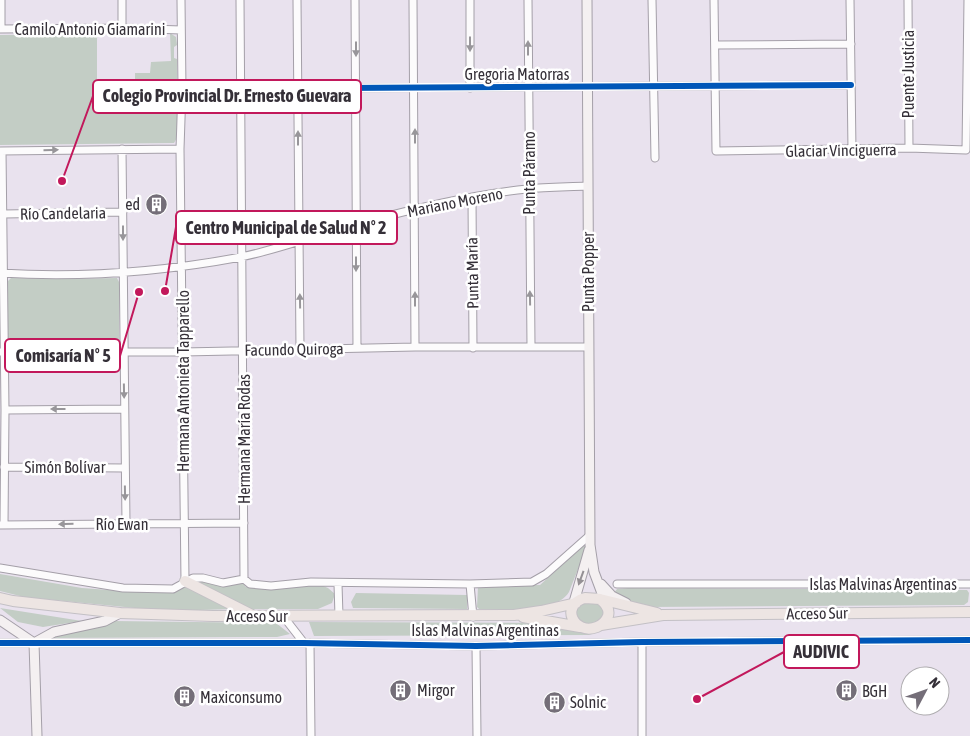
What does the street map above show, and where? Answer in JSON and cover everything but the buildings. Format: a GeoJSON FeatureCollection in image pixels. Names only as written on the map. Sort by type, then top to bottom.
{"type":"FeatureCollection","features":[{"type":"Feature","properties":{"kind":"main road"},"geometry":{"type":"LineString","coordinates":[[185,581],[255,616]]}},
{"type":"Feature","properties":{"kind":"main road","name":"Acceso Sur"},"geometry":{"type":"LineString","coordinates":[[0,598],[120,613],[255,616],[514,615],[573,605]]}},
{"type":"Feature","properties":{"kind":"main road"},"geometry":{"type":"LineString","coordinates":[[585,598],[604,601],[608,614],[607,619],[601,625],[594,628],[583,628],[574,620],[573,605],[585,598]]}},
{"type":"Feature","properties":{"kind":"main road","name":"Acceso Sur"},"geometry":{"type":"LineString","coordinates":[[604,601],[663,615]]}},
{"type":"Feature","properties":{"kind":"main road","name":"Acceso Sur"},"geometry":{"type":"LineString","coordinates":[[601,625],[663,615],[970,612]]}},
{"type":"Feature","properties":{"kind":"main road","name":"Acceso Sur"},"geometry":{"type":"LineString","coordinates":[[514,615],[583,628]]}},
{"type":"Feature","properties":{"kind":"street"},"geometry":{"type":"LineString","coordinates":[[1,0],[1,29]]}},
{"type":"Feature","properties":{"kind":"street"},"geometry":{"type":"LineString","coordinates":[[122,0],[122,28]]}},
{"type":"Feature","properties":{"kind":"street","name":"Hermana Antonieta Tapparello"},"geometry":{"type":"LineString","coordinates":[[181,0],[182,89],[180,149],[185,581]]}},
{"type":"Feature","properties":{"kind":"street","name":"Hermana María Rodas"},"geometry":{"type":"LineString","coordinates":[[240,0],[244,579]]}},
{"type":"Feature","properties":{"kind":"street"},"geometry":{"type":"LineString","coordinates":[[297,0],[300,349]]}},
{"type":"Feature","properties":{"kind":"street"},"geometry":{"type":"LineString","coordinates":[[355,0],[357,348]]}},
{"type":"Feature","properties":{"kind":"street"},"geometry":{"type":"LineString","coordinates":[[413,0],[415,347]]}},
{"type":"Feature","properties":{"kind":"street"},"geometry":{"type":"LineString","coordinates":[[470,0],[470,88]]}},
{"type":"Feature","properties":{"kind":"street","name":"Punta Páramo"},"geometry":{"type":"LineString","coordinates":[[528,0],[528,189],[531,346]]}},
{"type":"Feature","properties":{"kind":"street","name":"Punta Popper"},"geometry":{"type":"LineString","coordinates":[[587,0],[590,544],[594,572],[604,601]]}},
{"type":"Feature","properties":{"kind":"street"},"geometry":{"type":"LineString","coordinates":[[652,0],[652,86],[655,158]]}},
{"type":"Feature","properties":{"kind":"street"},"geometry":{"type":"LineString","coordinates":[[714,0],[715,85]]}},
{"type":"Feature","properties":{"kind":"street"},"geometry":{"type":"LineString","coordinates":[[850,0],[852,150]]}},
{"type":"Feature","properties":{"kind":"street","name":"Puente Justicia"},"geometry":{"type":"LineString","coordinates":[[908,0],[909,148]]}},
{"type":"Feature","properties":{"kind":"street","name":"Glaciar Vinciguerra"},"geometry":{"type":"LineString","coordinates":[[715,85],[716,151],[909,148],[966,150],[968,0]]}},
{"type":"Feature","properties":{"kind":"street","name":"Camilo Antonio Giamarini"},"geometry":{"type":"LineString","coordinates":[[1,29],[122,28],[181,30]]}},
{"type":"Feature","properties":{"kind":"street"},"geometry":{"type":"LineString","coordinates":[[714,45],[851,44]]}},
{"type":"Feature","properties":{"kind":"street","name":"Gregoria Matorras"},"geometry":{"type":"LineString","coordinates":[[182,89],[851,85]]}},
{"type":"Feature","properties":{"kind":"street"},"geometry":{"type":"LineString","coordinates":[[122,149],[126,524]]}},
{"type":"Feature","properties":{"kind":"street"},"geometry":{"type":"LineString","coordinates":[[2,525],[5,410],[2,352],[4,214],[1,151],[180,149]]}},
{"type":"Feature","properties":{"kind":"street","name":"Mariano Moreno"},"geometry":{"type":"LineString","coordinates":[[2,273],[64,276],[182,266],[242,256],[356,224],[472,197],[528,189],[587,186]]}},
{"type":"Feature","properties":{"kind":"street","name":"Punta María"},"geometry":{"type":"LineString","coordinates":[[472,197],[473,348]]}},
{"type":"Feature","properties":{"kind":"street","name":"Río Candelaria"},"geometry":{"type":"LineString","coordinates":[[4,214],[123,212]]}},
{"type":"Feature","properties":{"kind":"street","name":"Facundo Quiroga"},"geometry":{"type":"LineString","coordinates":[[2,352],[183,352],[415,347],[588,347]]}},
{"type":"Feature","properties":{"kind":"street"},"geometry":{"type":"LineString","coordinates":[[5,410],[124,409]]}},
{"type":"Feature","properties":{"kind":"street","name":"Simón Bolívar"},"geometry":{"type":"LineString","coordinates":[[4,467],[125,468]]}},
{"type":"Feature","properties":{"kind":"street","name":"Río Ewan"},"geometry":{"type":"LineString","coordinates":[[2,525],[244,523]]}},
{"type":"Feature","properties":{"kind":"street"},"geometry":{"type":"LineString","coordinates":[[0,568],[123,588],[173,588],[193,578],[228,583],[244,579],[250,584],[257,586],[311,582],[338,584],[470,584],[532,582],[539,579],[590,535]]}},
{"type":"Feature","properties":{"kind":"street","name":"Punta Popper"},"geometry":{"type":"LineString","coordinates":[[573,605],[590,544]]}},
{"type":"Feature","properties":{"kind":"street"},"geometry":{"type":"LineString","coordinates":[[594,572],[612,596],[640,610]]}},
{"type":"Feature","properties":{"kind":"street"},"geometry":{"type":"LineString","coordinates":[[338,584],[339,616]]}},
{"type":"Feature","properties":{"kind":"street"},"geometry":{"type":"LineString","coordinates":[[470,584],[472,616]]}},
{"type":"Feature","properties":{"kind":"street","name":"Islas Malvinas Argentinas"},"geometry":{"type":"LineString","coordinates":[[617,584],[970,584]]}},
{"type":"Feature","properties":{"kind":"street"},"geometry":{"type":"LineString","coordinates":[[34,643],[54,632],[105,621],[120,613]]}},
{"type":"Feature","properties":{"kind":"street"},"geometry":{"type":"LineString","coordinates":[[283,616],[307,643],[311,736]]}},
{"type":"Feature","properties":{"kind":"street"},"geometry":{"type":"LineString","coordinates":[[0,620],[34,643]]}},
{"type":"Feature","properties":{"kind":"street","name":"Islas Malvinas Argentinas"},"geometry":{"type":"LineString","coordinates":[[0,643],[307,643],[476,646],[642,642],[970,640]]}},
{"type":"Feature","properties":{"kind":"street"},"geometry":{"type":"LineString","coordinates":[[642,642],[642,736]]}},
{"type":"Feature","properties":{"kind":"street"},"geometry":{"type":"LineString","coordinates":[[34,643],[37,736]]}},
{"type":"Feature","properties":{"kind":"street"},"geometry":{"type":"LineString","coordinates":[[476,646],[477,736]]}},
{"type":"Feature","properties":{"kind":"shaded area"},"geometry":{"type":"Polygon","coordinates":[[[170,33],[176,37],[177,45],[174,47],[174,58],[177,59],[177,138],[174,143],[0,145],[0,35],[97,34],[97,90],[135,90],[135,73],[150,73],[151,62],[171,61],[170,33]]]}},
{"type":"Feature","properties":{"kind":"shaded area"},"geometry":{"type":"Polygon","coordinates":[[[11,278],[117,278],[119,282],[119,344],[116,347],[10,347],[7,341],[7,282],[11,278]]]}},
{"type":"Feature","properties":{"kind":"shaded area"},"geometry":{"type":"Polygon","coordinates":[[[586,543],[584,554],[569,592],[562,599],[552,604],[527,609],[479,609],[477,607],[478,586],[540,585],[586,543]]]}},
{"type":"Feature","properties":{"kind":"shaded area"},"geometry":{"type":"Polygon","coordinates":[[[0,574],[82,588],[136,592],[161,592],[185,587],[192,588],[235,609],[165,611],[24,597],[0,591],[0,574]]]}},
{"type":"Feature","properties":{"kind":"shaded area"},"geometry":{"type":"Polygon","coordinates":[[[195,580],[243,583],[246,587],[266,588],[321,585],[335,594],[332,603],[318,609],[246,609],[195,580]]]}},
{"type":"Feature","properties":{"kind":"shaded area"},"geometry":{"type":"Polygon","coordinates":[[[617,589],[967,590],[969,593],[968,602],[964,605],[645,607],[613,594],[617,589]]]}},
{"type":"Feature","properties":{"kind":"shaded area"},"geometry":{"type":"Polygon","coordinates":[[[356,593],[467,595],[467,609],[353,608],[351,602],[356,593]]]}},
{"type":"Feature","properties":{"kind":"shaded area"},"geometry":{"type":"Polygon","coordinates":[[[584,603],[597,603],[603,608],[604,616],[598,622],[587,624],[578,619],[576,610],[584,603]]]}},
{"type":"Feature","properties":{"kind":"shaded area"},"geometry":{"type":"Polygon","coordinates":[[[0,608],[82,621],[43,627],[18,622],[0,608]]]}},
{"type":"Feature","properties":{"kind":"shaded area"},"geometry":{"type":"Polygon","coordinates":[[[113,621],[276,623],[290,634],[277,637],[49,638],[113,621]]]}},
{"type":"Feature","properties":{"kind":"shaded area"},"geometry":{"type":"Polygon","coordinates":[[[309,622],[546,623],[592,635],[314,636],[309,622]]]}},
{"type":"Feature","properties":{"kind":"cycle path"},"geometry":{"type":"LineString","coordinates":[[182,89],[851,85]]}},
{"type":"Feature","properties":{"kind":"cycle path"},"geometry":{"type":"LineString","coordinates":[[0,643],[304,643],[476,646],[642,642],[970,640]]}},
{"type":"Feature","properties":{"kind":"place","name":"Colegio Provincial Dr. Ernesto Guevara"},"geometry":{"type":"Point","coordinates":[62,181]}},
{"type":"Feature","properties":{"kind":"place","name":"ed"},"geometry":{"type":"Point","coordinates":[156,204]}},
{"type":"Feature","properties":{"kind":"place","name":"Centro Municipal de Salud N° 2"},"geometry":{"type":"Point","coordinates":[165,291]}},
{"type":"Feature","properties":{"kind":"place","name":"Comisaría N° 5"},"geometry":{"type":"Point","coordinates":[139,292]}},
{"type":"Feature","properties":{"kind":"place","name":"Mirgor"},"geometry":{"type":"Point","coordinates":[401,690]}},
{"type":"Feature","properties":{"kind":"place","name":"BGH"},"geometry":{"type":"Point","coordinates":[846,691]}},
{"type":"Feature","properties":{"kind":"place","name":"Maxiconsumo"},"geometry":{"type":"Point","coordinates":[184,697]}},
{"type":"Feature","properties":{"kind":"place","name":"AUDIVIC"},"geometry":{"type":"Point","coordinates":[697,699]}},
{"type":"Feature","properties":{"kind":"place","name":"Solnic"},"geometry":{"type":"Point","coordinates":[554,702]}}]}
